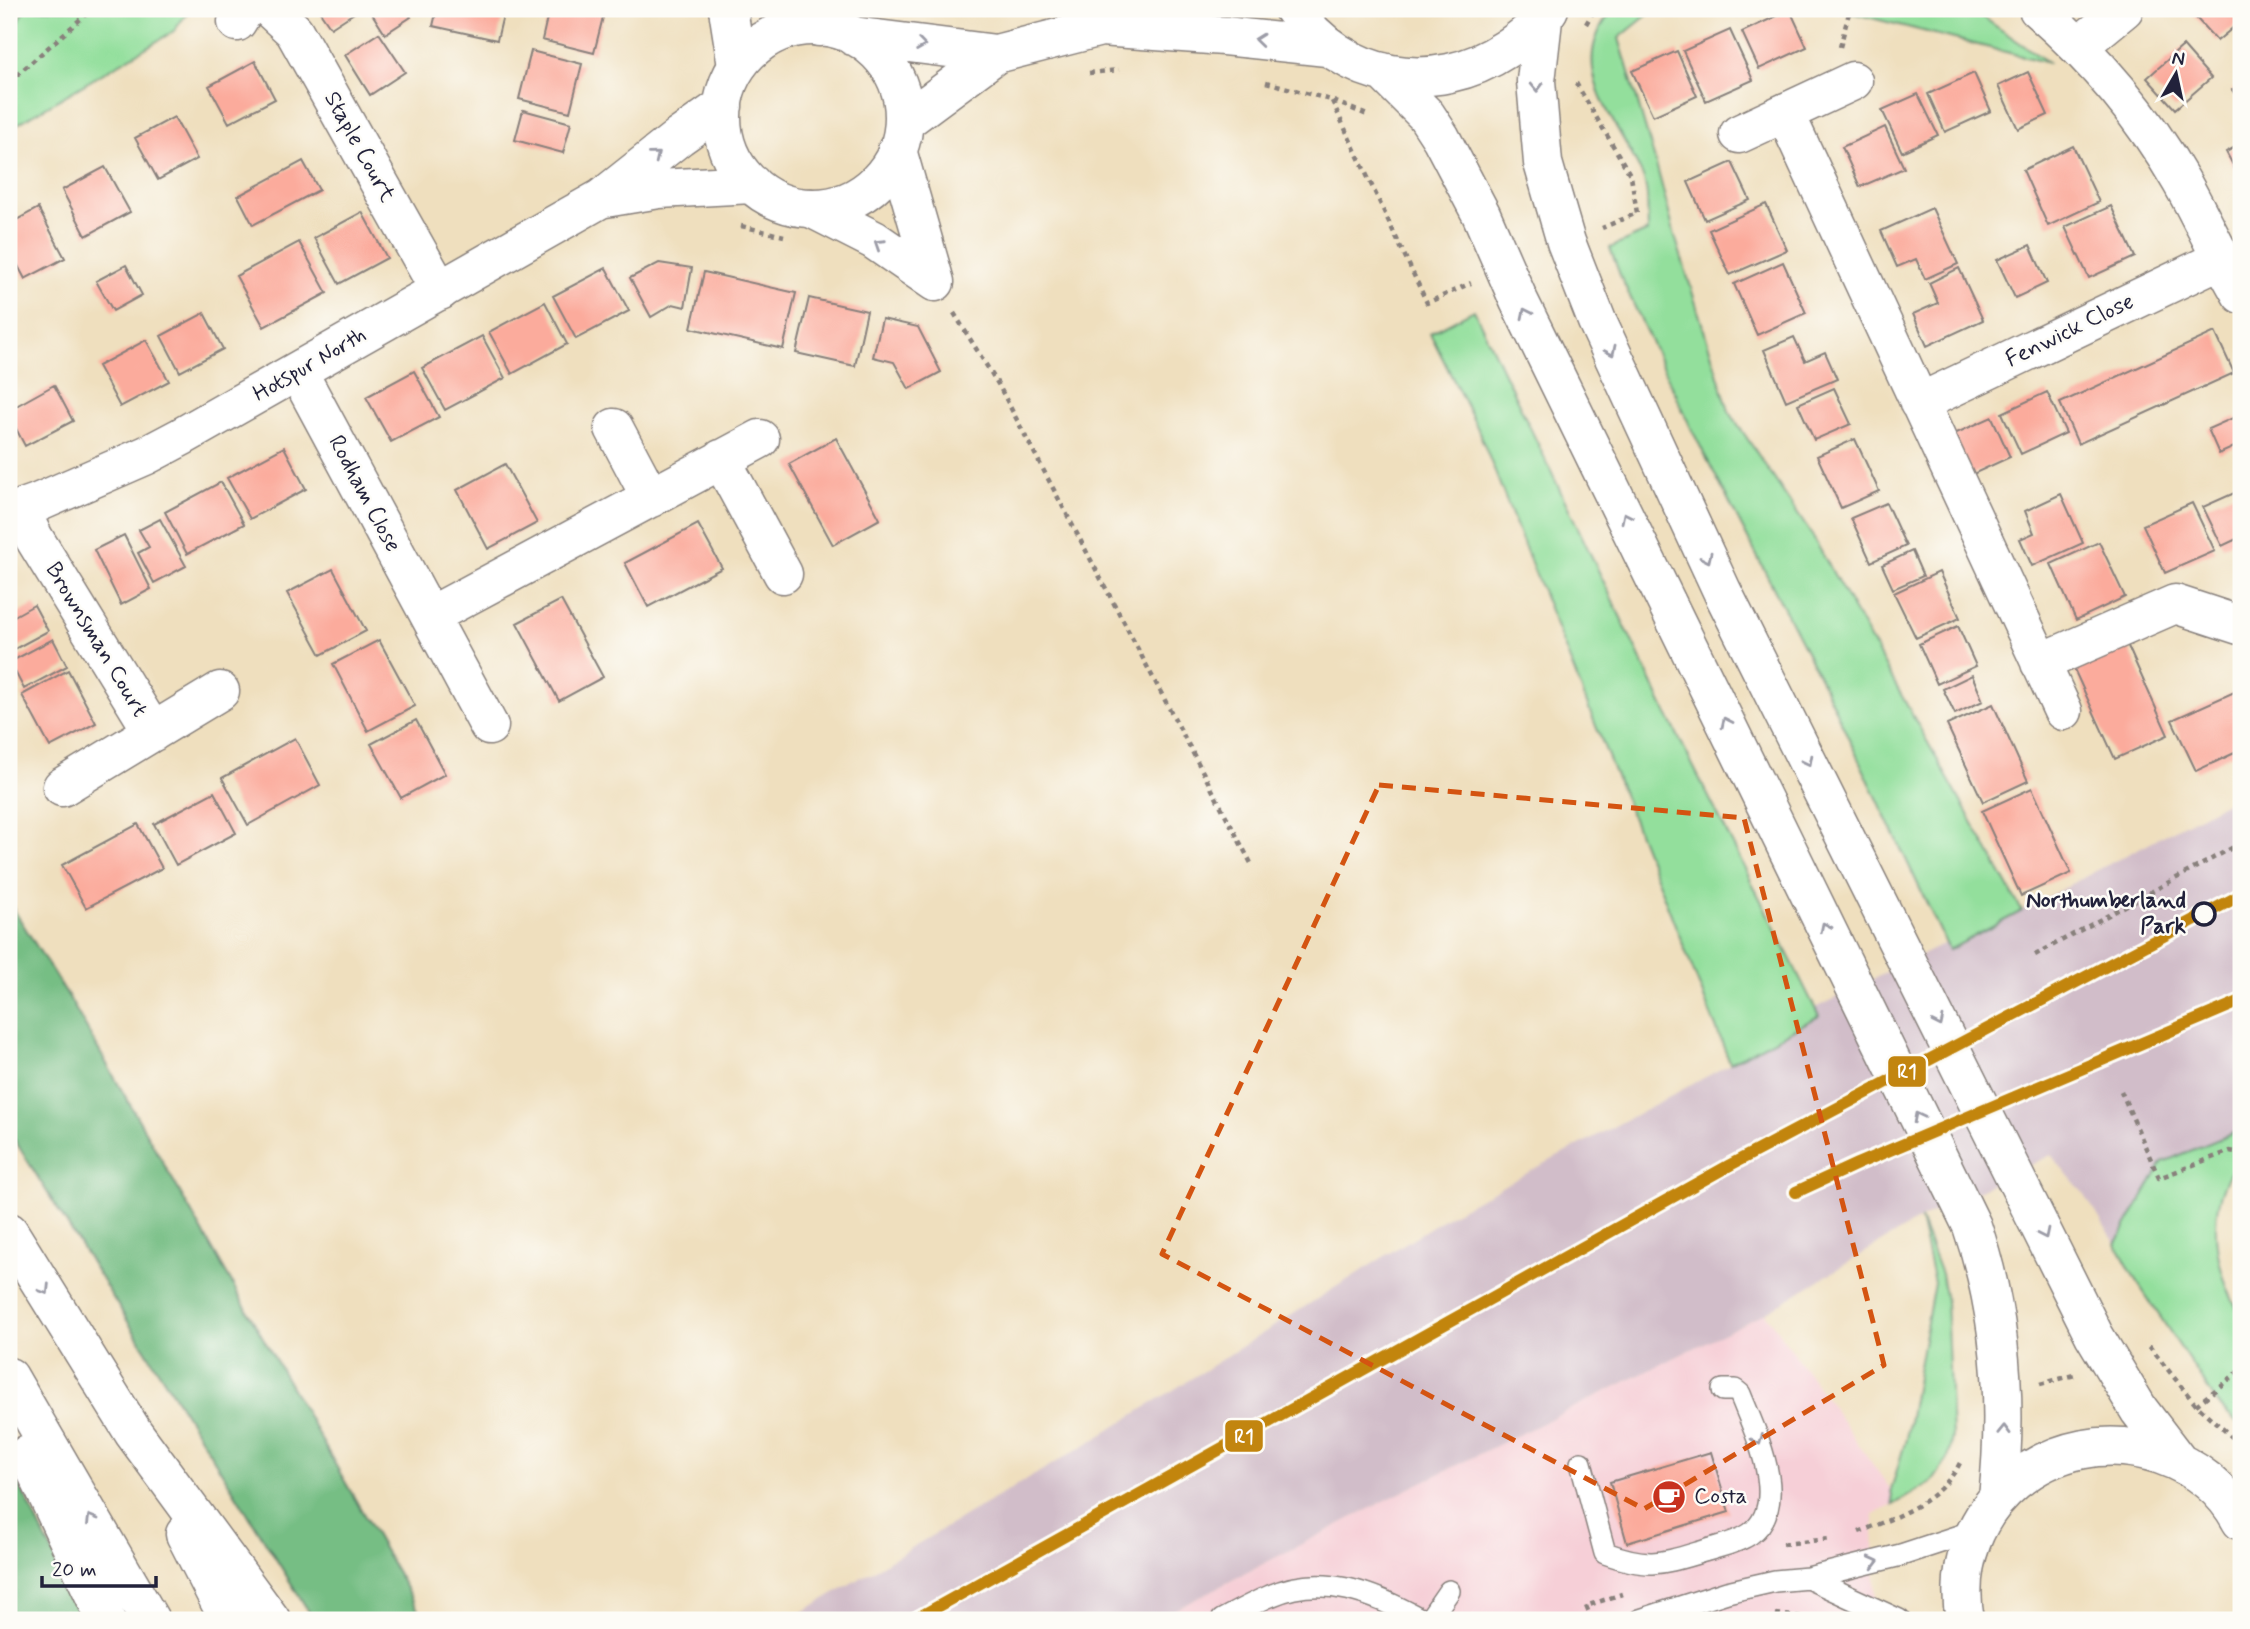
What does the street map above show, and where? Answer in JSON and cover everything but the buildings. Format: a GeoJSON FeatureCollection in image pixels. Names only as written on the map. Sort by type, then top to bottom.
{"type":"FeatureCollection","features":[{"type":"Feature","properties":{"kind":"main road"},"geometry":{"type":"LineString","coordinates":[[728,9],[737,66]]}},
{"type":"Feature","properties":{"kind":"main road"},"geometry":{"type":"LineString","coordinates":[[1293,9],[1307,29],[1326,47],[1350,61],[1384,72],[1416,77],[1444,75],[1493,58],[1521,39],[1546,14]]}},
{"type":"Feature","properties":{"kind":"main road"},"geometry":{"type":"LineString","coordinates":[[2038,9],[2080,46],[2157,143],[2181,181],[2241,294]]}},
{"type":"Feature","properties":{"kind":"main road"},"geometry":{"type":"LineString","coordinates":[[2080,46],[2124,9]]}},
{"type":"Feature","properties":{"kind":"main road","name":"Staple Court"},"geometry":{"type":"LineString","coordinates":[[251,13],[294,31],[440,291]]}},
{"type":"Feature","properties":{"kind":"main road"},"geometry":{"type":"LineString","coordinates":[[1546,14],[1536,80],[1543,163],[1566,243],[1597,321],[1722,591],[2094,1335],[2139,1410],[2191,1469],[2222,1494],[2241,1521]]}},
{"type":"Feature","properties":{"kind":"main road"},"geometry":{"type":"LineString","coordinates":[[802,223],[828,207],[858,196],[882,176],[901,136],[996,54],[1116,18],[1224,36],[1326,47]]}},
{"type":"Feature","properties":{"kind":"main road"},"geometry":{"type":"LineString","coordinates":[[823,24],[877,54],[891,72],[900,92],[901,136],[935,282]]}},
{"type":"Feature","properties":{"kind":"main road"},"geometry":{"type":"LineString","coordinates":[[935,282],[874,240],[802,223],[779,202],[752,184],[734,162],[728,149],[722,121],[726,92],[737,66],[767,38],[792,29],[823,24],[996,54]]}},
{"type":"Feature","properties":{"kind":"main road"},"geometry":{"type":"LineString","coordinates":[[1384,72],[1426,116],[1458,169],[1519,301],[1960,1200],[1983,1258],[1990,1286],[2003,1394],[2003,1445],[1998,1498]]}},
{"type":"Feature","properties":{"kind":"main road"},"geometry":{"type":"LineString","coordinates":[[1739,134],[1853,81]]}},
{"type":"Feature","properties":{"kind":"main road"},"geometry":{"type":"LineString","coordinates":[[602,198],[723,106]]}},
{"type":"Feature","properties":{"kind":"main road"},"geometry":{"type":"LineString","coordinates":[[1785,113],[2063,711]]}},
{"type":"Feature","properties":{"kind":"main road"},"geometry":{"type":"LineString","coordinates":[[602,198],[659,189],[752,184]]}},
{"type":"Feature","properties":{"kind":"main road","name":"Hotspur North"},"geometry":{"type":"LineString","coordinates":[[14,512],[147,455],[602,198]]}},
{"type":"Feature","properties":{"kind":"main road","name":"Fenwick Close"},"geometry":{"type":"LineString","coordinates":[[1919,403],[2221,259]]}},
{"type":"Feature","properties":{"kind":"main road","name":"Rodham Close"},"geometry":{"type":"LineString","coordinates":[[298,372],[489,726]]}},
{"type":"Feature","properties":{"kind":"main road"},"geometry":{"type":"LineString","coordinates":[[614,428],[651,498]]}},
{"type":"Feature","properties":{"kind":"main road"},"geometry":{"type":"LineString","coordinates":[[430,617],[760,439]]}},
{"type":"Feature","properties":{"kind":"main road"},"geometry":{"type":"LineString","coordinates":[[721,459],[783,574]]}},
{"type":"Feature","properties":{"kind":"main road","name":"Brownsman Court"},"geometry":{"type":"LineString","coordinates":[[14,512],[34,538],[153,732]]}},
{"type":"Feature","properties":{"kind":"main road"},"geometry":{"type":"LineString","coordinates":[[2040,663],[2175,604],[2241,624]]}},
{"type":"Feature","properties":{"kind":"main road","name":"Brownsman Court"},"geometry":{"type":"LineString","coordinates":[[62,787],[220,691]]}},
{"type":"Feature","properties":{"kind":"main road"},"geometry":{"type":"LineString","coordinates":[[9,1232],[133,1432],[271,1620]]}},
{"type":"Feature","properties":{"kind":"main road"},"geometry":{"type":"LineString","coordinates":[[9,1377],[149,1620]]}},
{"type":"Feature","properties":{"kind":"main road"},"geometry":{"type":"LineString","coordinates":[[9,1413],[106,1620]]}},
{"type":"Feature","properties":{"kind":"main road"},"geometry":{"type":"LineString","coordinates":[[133,1432],[229,1620]]}},
{"type":"Feature","properties":{"kind":"main road"},"geometry":{"type":"LineString","coordinates":[[1965,1620],[1965,1570],[1977,1530],[1998,1498],[2014,1481],[2055,1457],[2077,1449],[2101,1445],[2124,1446],[2241,1490]]}},
{"type":"Feature","properties":{"kind":"lane"},"geometry":{"type":"LineString","coordinates":[[1581,1463],[1605,1553],[1639,1563],[1662,1564],[1749,1535],[1756,1528],[1769,1499],[1769,1474],[1764,1453],[1740,1394],[1735,1390],[1723,1390]]}},
{"type":"Feature","properties":{"kind":"lane"},"geometry":{"type":"LineString","coordinates":[[1644,1620],[1746,1587],[1808,1578],[1901,1555],[1977,1530]]}},
{"type":"Feature","properties":{"kind":"lane"},"geometry":{"type":"LineString","coordinates":[[1808,1578],[1899,1620]]}},
{"type":"Feature","properties":{"kind":"lane"},"geometry":{"type":"LineString","coordinates":[[1222,1620],[1271,1595],[1295,1587],[1323,1585],[1352,1589],[1390,1602],[1422,1620]]}},
{"type":"Feature","properties":{"kind":"lane"},"geometry":{"type":"LineString","coordinates":[[1429,1620],[1450,1591]]}},
{"type":"Feature","properties":{"kind":"path"},"geometry":{"type":"LineString","coordinates":[[9,82],[92,9]]}},
{"type":"Feature","properties":{"kind":"path"},"geometry":{"type":"LineString","coordinates":[[1585,27],[1595,9]]}},
{"type":"Feature","properties":{"kind":"path"},"geometry":{"type":"LineString","coordinates":[[1079,75],[1126,69]]}},
{"type":"Feature","properties":{"kind":"path"},"geometry":{"type":"LineString","coordinates":[[1254,79],[1331,100],[1371,117]]}},
{"type":"Feature","properties":{"kind":"path"},"geometry":{"type":"LineString","coordinates":[[1575,82],[1576,94]]}},
{"type":"Feature","properties":{"kind":"path"},"geometry":{"type":"LineString","coordinates":[[732,223],[802,223]]}},
{"type":"Feature","properties":{"kind":"path"},"geometry":{"type":"LineString","coordinates":[[935,282],[998,384],[1252,867]]}},
{"type":"Feature","properties":{"kind":"path"},"geometry":{"type":"LineString","coordinates":[[2035,955],[2241,843]]}},
{"type":"Feature","properties":{"kind":"path"},"geometry":{"type":"LineString","coordinates":[[2121,1091],[2159,1178],[2230,1151],[2241,1153]]}},
{"type":"Feature","properties":{"kind":"path"},"geometry":{"type":"LineString","coordinates":[[2146,1341],[2196,1405],[2241,1445]]}},
{"type":"Feature","properties":{"kind":"path"},"geometry":{"type":"LineString","coordinates":[[2003,1394],[2154,1353]]}},
{"type":"Feature","properties":{"kind":"path"},"geometry":{"type":"LineString","coordinates":[[2196,1405],[2241,1370]]}},
{"type":"Feature","properties":{"kind":"path"},"geometry":{"type":"LineString","coordinates":[[1889,1520],[1930,1498],[1947,1483],[1962,1457]]}},
{"type":"Feature","properties":{"kind":"path"},"geometry":{"type":"LineString","coordinates":[[1765,1615],[1793,1615],[1825,1620]]}},
{"type":"Feature","properties":{"kind":"highlighted area"},"geometry":{"type":"Polygon","coordinates":[[[1379,785],[1744,818],[1884,1365],[1644,1509],[1162,1254],[1379,785]]]}},
{"type":"Feature","properties":{"kind":"shaded area"},"geometry":{"type":"Polygon","coordinates":[[[2241,794],[2241,1130],[2163,1162],[2116,1244],[2084,1194],[2051,1155],[1920,1219],[1765,1313],[1394,1496],[1155,1620],[789,1620],[1102,1435],[1453,1213],[1819,1016],[1815,1008],[1946,943],[1949,949],[2241,794]]]}},
{"type":"Feature","properties":{"kind":"shaded area"},"geometry":{"type":"Polygon","coordinates":[[[1765,1313],[1891,1490],[1893,1505],[1874,1515],[1875,1620],[1155,1620],[1394,1496],[1765,1313]]]}},
{"type":"Feature","properties":{"kind":"green space"},"geometry":{"type":"Polygon","coordinates":[[[24,9],[190,9],[174,31],[9,129],[9,46],[24,9]]]}},
{"type":"Feature","properties":{"kind":"green space"},"geometry":{"type":"Polygon","coordinates":[[[1614,9],[1655,9],[1619,38],[1675,236],[1729,411],[1813,537],[2022,911],[1949,950],[1823,684],[1692,430],[1610,248],[1648,231],[1647,196],[1643,177],[1609,114],[1594,73],[1593,52],[1599,31],[1614,9]]]}},
{"type":"Feature","properties":{"kind":"green space"},"geometry":{"type":"Polygon","coordinates":[[[1834,9],[1971,9],[2049,63],[1840,10],[1834,9]]]}},
{"type":"Feature","properties":{"kind":"green space"},"geometry":{"type":"Polygon","coordinates":[[[1474,310],[1663,706],[1819,1016],[1730,1063],[1477,427],[1430,333],[1474,310]]]}},
{"type":"Feature","properties":{"kind":"green space"},"geometry":{"type":"Polygon","coordinates":[[[9,902],[72,1003],[424,1620],[314,1620],[9,1131],[9,902]]]}},
{"type":"Feature","properties":{"kind":"green space"},"geometry":{"type":"Polygon","coordinates":[[[2241,1130],[2241,1154],[2226,1181],[2219,1201],[2216,1235],[2221,1269],[2241,1316],[2241,1427],[2218,1404],[2135,1279],[2116,1244],[2163,1162],[2241,1130]]]}},
{"type":"Feature","properties":{"kind":"green space"},"geometry":{"type":"Polygon","coordinates":[[[1920,1219],[1941,1274],[1946,1301],[1952,1436],[1948,1459],[1933,1481],[1893,1505],[1891,1490],[1906,1439],[1934,1283],[1920,1219]]]}},
{"type":"Feature","properties":{"kind":"green space"},"geometry":{"type":"Polygon","coordinates":[[[9,1463],[15,1475],[85,1620],[9,1620],[9,1463]]]}},
{"type":"Feature","properties":{"kind":"transit line","name":"R1"},"geometry":{"type":"LineString","coordinates":[[914,1620],[1730,1165],[2241,895]]}},
{"type":"Feature","properties":{"kind":"transit line","name":"R1"},"geometry":{"type":"LineString","coordinates":[[1796,1192],[2241,1001]]}},
{"type":"Feature","properties":{"kind":"place","name":"Northumberland Park"},"geometry":{"type":"Point","coordinates":[2204,914]}},
{"type":"Feature","properties":{"kind":"place","name":"Costa"},"geometry":{"type":"Point","coordinates":[1669,1497]}}]}
